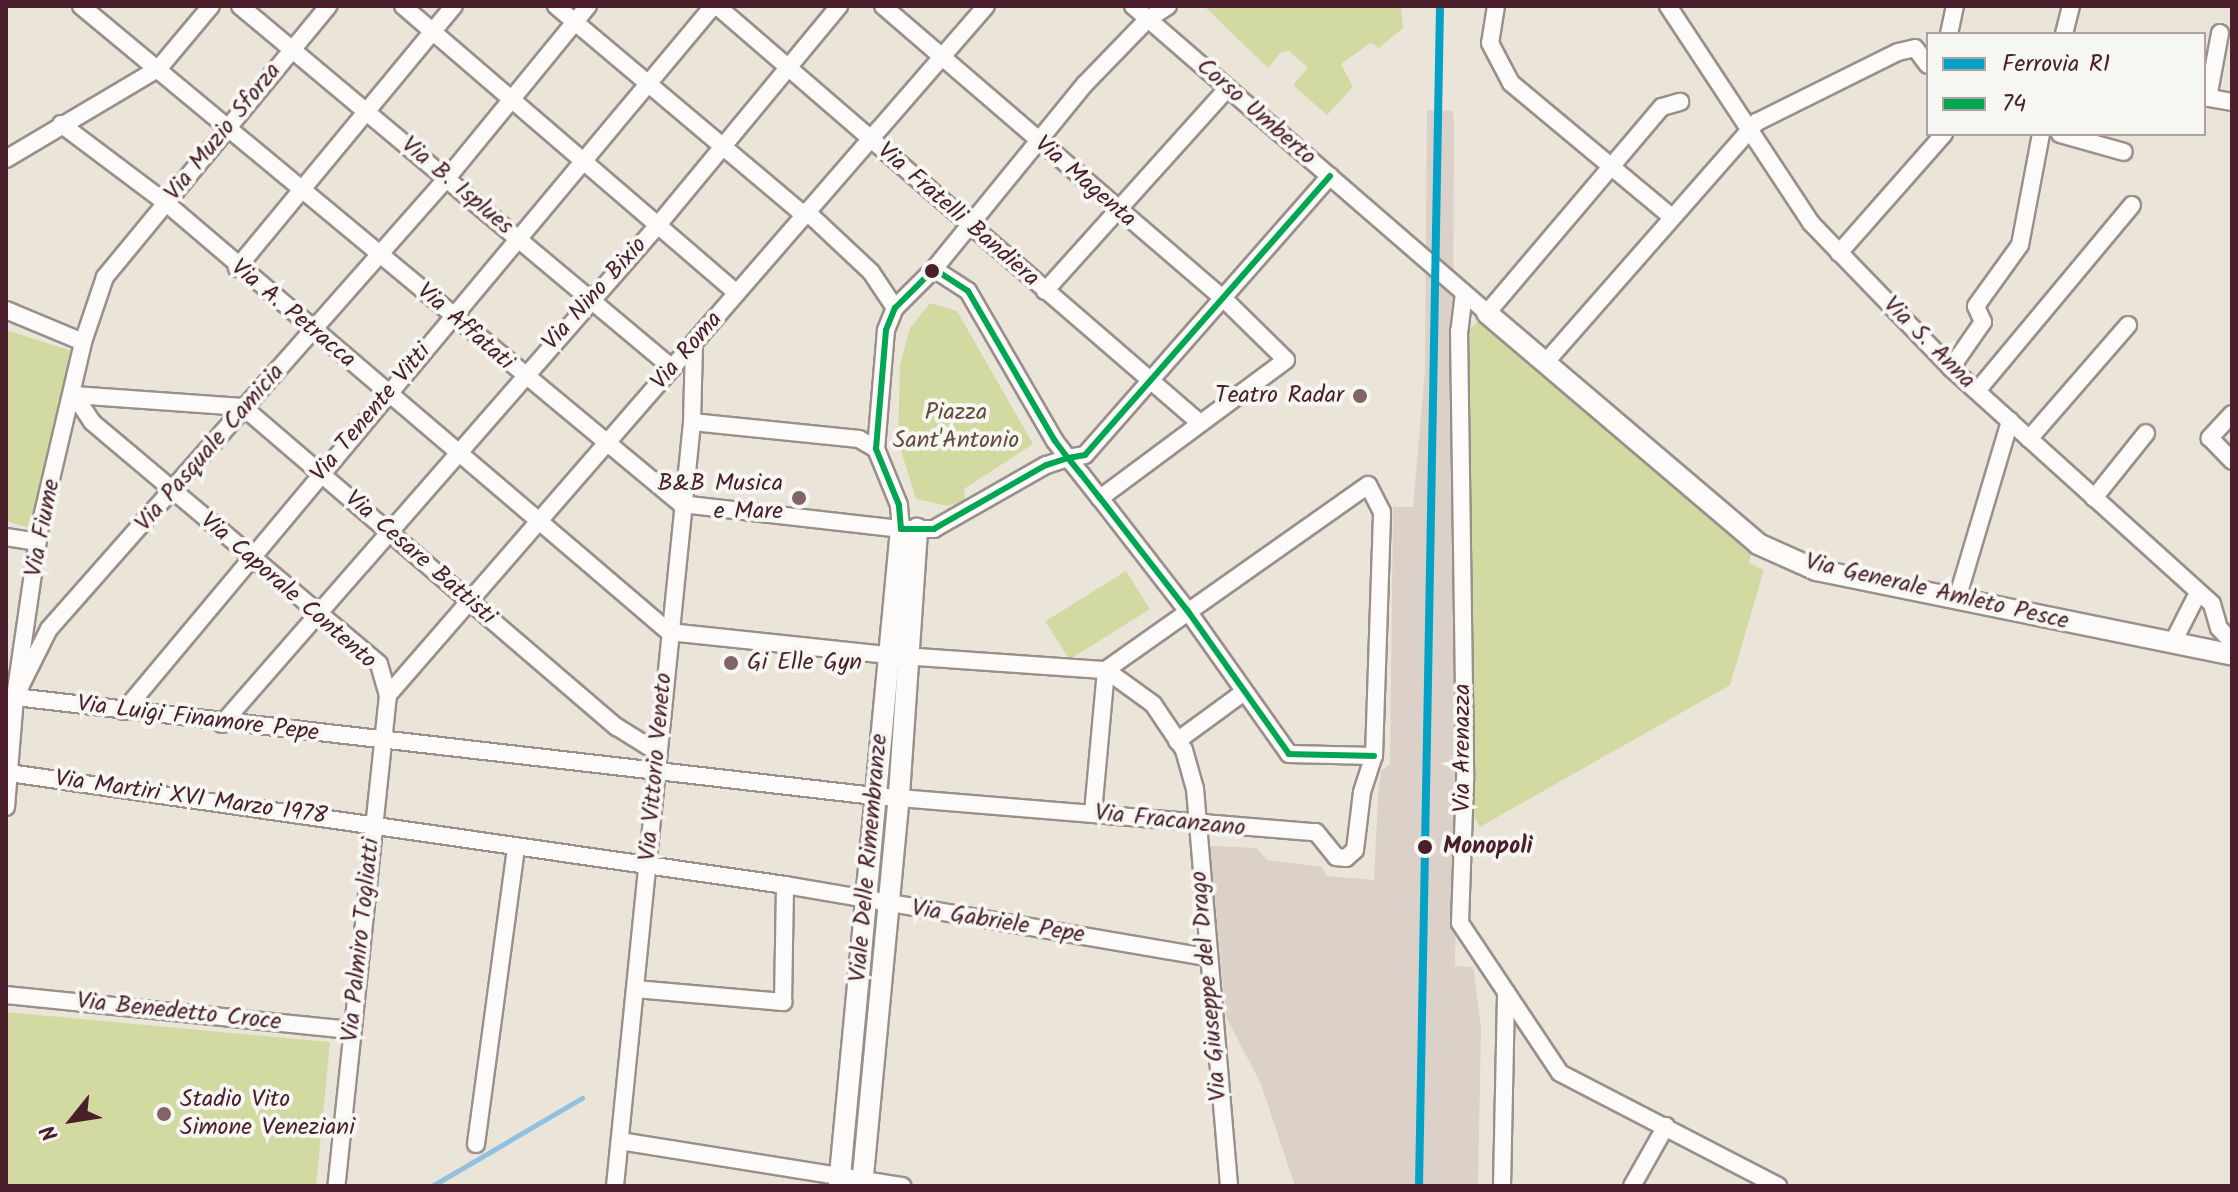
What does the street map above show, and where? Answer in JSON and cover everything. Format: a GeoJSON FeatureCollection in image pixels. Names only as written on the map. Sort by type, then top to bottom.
{"type":"FeatureCollection","features":[{"type":"Feature","properties":{"kind":"street","name":"Via Affatati"},"geometry":{"type":"LineString","coordinates":[[81,6],[681,504]]}},
{"type":"Feature","properties":{"kind":"street"},"geometry":{"type":"LineString","coordinates":[[6,159],[159,68],[211,6]]}},
{"type":"Feature","properties":{"kind":"street","name":"Via B. Isplues"},"geometry":{"type":"LineString","coordinates":[[240,6],[293,47],[672,368]]}},
{"type":"Feature","properties":{"kind":"street","name":"Via Muzio Sforza"},"geometry":{"type":"LineString","coordinates":[[120,259],[328,6]]}},
{"type":"Feature","properties":{"kind":"street"},"geometry":{"type":"LineString","coordinates":[[403,6],[736,292]]}},
{"type":"Feature","properties":{"kind":"street"},"geometry":{"type":"LineString","coordinates":[[237,268],[454,6]]}},
{"type":"Feature","properties":{"kind":"street"},"geometry":{"type":"LineString","coordinates":[[556,6],[718,146],[804,213],[871,272],[895,308]]}},
{"type":"Feature","properties":{"kind":"street","name":"Via Pasquale Camicia"},"geometry":{"type":"LineString","coordinates":[[15,697],[49,629],[447,178],[588,6]]}},
{"type":"Feature","properties":{"kind":"street","name":"Via Fratelli Bandiera"},"geometry":{"type":"LineString","coordinates":[[715,6],[1045,291],[1153,379],[1200,423]]}},
{"type":"Feature","properties":{"kind":"street","name":"Via Tenente Vitti"},"geometry":{"type":"LineString","coordinates":[[124,711],[715,6]]}},
{"type":"Feature","properties":{"kind":"street","name":"Via Nino Bixio"},"geometry":{"type":"LineString","coordinates":[[222,724],[522,375],[658,225],[718,146],[839,6]]}},
{"type":"Feature","properties":{"kind":"street","name":"Via Magenta"},"geometry":{"type":"LineString","coordinates":[[883,6],[1223,298],[1286,360],[1200,423]]}},
{"type":"Feature","properties":{"kind":"street","name":"Via Roma"},"geometry":{"type":"LineString","coordinates":[[388,695],[672,368],[694,347],[736,292],[986,6]]}},
{"type":"Feature","properties":{"kind":"street","name":"Corso Umberto"},"geometry":{"type":"LineString","coordinates":[[1133,6],[1487,313]]}},
{"type":"Feature","properties":{"kind":"street"},"geometry":{"type":"LineString","coordinates":[[909,529],[876,449],[886,330],[895,308],[934,269],[1038,141],[1148,19],[1168,6]]}},
{"type":"Feature","properties":{"kind":"street"},"geometry":{"type":"LineString","coordinates":[[1496,6],[1490,43],[1511,83],[1672,217]]}},
{"type":"Feature","properties":{"kind":"street","name":"Via S. Anna"},"geometry":{"type":"LineString","coordinates":[[1668,6],[1747,131],[1811,223],[1951,368],[2205,599],[2219,628],[2232,642]]}},
{"type":"Feature","properties":{"kind":"street"},"geometry":{"type":"LineString","coordinates":[[1949,32],[1955,6]]}},
{"type":"Feature","properties":{"kind":"street"},"geometry":{"type":"LineString","coordinates":[[2064,32],[2071,6]]}},
{"type":"Feature","properties":{"kind":"street"},"geometry":{"type":"LineString","coordinates":[[2220,33],[2206,98],[2232,102]]}},
{"type":"Feature","properties":{"kind":"street"},"geometry":{"type":"LineString","coordinates":[[1545,363],[1747,131],[1898,52],[1915,48],[1926,62]]}},
{"type":"Feature","properties":{"kind":"street"},"geometry":{"type":"LineString","coordinates":[[1045,291],[1228,88]]}},
{"type":"Feature","properties":{"kind":"street"},"geometry":{"type":"LineString","coordinates":[[1487,313],[1662,107],[1680,102]]}},
{"type":"Feature","properties":{"kind":"street","name":"Via A. Petracca"},"geometry":{"type":"LineString","coordinates":[[61,124],[165,202],[311,332],[669,632]]}},
{"type":"Feature","properties":{"kind":"street"},"geometry":{"type":"LineString","coordinates":[[1839,253],[1942,136]]}},
{"type":"Feature","properties":{"kind":"street"},"geometry":{"type":"LineString","coordinates":[[1951,368],[1983,322],[1976,306],[2020,245],[2041,136]]}},
{"type":"Feature","properties":{"kind":"street"},"geometry":{"type":"LineString","coordinates":[[2067,136],[2124,152]]}},
{"type":"Feature","properties":{"kind":"street"},"geometry":{"type":"LineString","coordinates":[[681,504],[909,529],[934,529],[1046,465],[1085,455],[1330,176]]}},
{"type":"Feature","properties":{"kind":"street"},"geometry":{"type":"LineString","coordinates":[[1977,391],[2132,205]]}},
{"type":"Feature","properties":{"kind":"street","name":"Via Fiume"},"geometry":{"type":"LineString","coordinates":[[6,807],[15,697],[13,658],[74,395],[83,342],[105,277],[120,259]]}},
{"type":"Feature","properties":{"kind":"street"},"geometry":{"type":"LineString","coordinates":[[669,632],[899,656],[1106,670],[1187,610],[1368,485],[1382,512],[1374,756],[1289,754],[1187,610],[1068,458],[968,291],[934,269]]}},
{"type":"Feature","properties":{"kind":"street","name":"Via Arenazza"},"geometry":{"type":"LineString","coordinates":[[1464,293],[1459,331],[1465,780],[1460,923],[1560,1073],[1778,1186]]}},
{"type":"Feature","properties":{"kind":"street"},"geometry":{"type":"LineString","coordinates":[[6,310],[83,342]]}},
{"type":"Feature","properties":{"kind":"street","name":"Via Generale Amleto Pesce"},"geometry":{"type":"LineString","coordinates":[[1487,313],[1758,544],[1816,570],[2232,655]]}},
{"type":"Feature","properties":{"kind":"street"},"geometry":{"type":"LineString","coordinates":[[2029,439],[2128,325]]}},
{"type":"Feature","properties":{"kind":"street","name":"Via Vittorio Veneto"},"geometry":{"type":"LineString","coordinates":[[615,1186],[681,504],[692,422],[694,347]]}},
{"type":"Feature","properties":{"kind":"street"},"geometry":{"type":"LineString","coordinates":[[74,395],[243,407]]}},
{"type":"Feature","properties":{"kind":"street","name":"Via Caporale Contento"},"geometry":{"type":"LineString","coordinates":[[74,395],[92,422],[379,664],[388,695]]}},
{"type":"Feature","properties":{"kind":"street","name":"Via Cesare Battisti"},"geometry":{"type":"LineString","coordinates":[[243,407],[617,727],[657,752]]}},
{"type":"Feature","properties":{"kind":"street"},"geometry":{"type":"LineString","coordinates":[[2232,414],[2210,438],[2232,461]]}},
{"type":"Feature","properties":{"kind":"street"},"geometry":{"type":"LineString","coordinates":[[1957,599],[2010,421]]}},
{"type":"Feature","properties":{"kind":"street"},"geometry":{"type":"LineString","coordinates":[[692,422],[859,439],[876,449]]}},
{"type":"Feature","properties":{"kind":"street"},"geometry":{"type":"LineString","coordinates":[[1100,498],[1200,423]]}},
{"type":"Feature","properties":{"kind":"street"},"geometry":{"type":"LineString","coordinates":[[2094,498],[2146,433]]}},
{"type":"Feature","properties":{"kind":"street","name":"Viale Delle Rimembranze"},"geometry":{"type":"LineString","coordinates":[[862,1182],[899,795],[899,656],[909,529]]}},
{"type":"Feature","properties":{"kind":"street"},"geometry":{"type":"LineString","coordinates":[[6,537],[38,542]]}},
{"type":"Feature","properties":{"kind":"street"},"geometry":{"type":"LineString","coordinates":[[2173,642],[2205,599],[2232,609]]}},
{"type":"Feature","properties":{"kind":"street","name":"Viale Delle Rimembranze"},"geometry":{"type":"LineString","coordinates":[[840,1180],[874,796],[899,656]]}},
{"type":"Feature","properties":{"kind":"street"},"geometry":{"type":"LineString","coordinates":[[1093,813],[1106,670]]}},
{"type":"Feature","properties":{"kind":"street","name":"Via Giuseppe del Drago"},"geometry":{"type":"LineString","coordinates":[[1106,670],[1153,704],[1177,741],[1195,789],[1206,957],[1229,1186]]}},
{"type":"Feature","properties":{"kind":"street"},"geometry":{"type":"LineString","coordinates":[[1177,741],[1244,692]]}},
{"type":"Feature","properties":{"kind":"street","name":"Via Palmiro Togliatti"},"geometry":{"type":"LineString","coordinates":[[336,1186],[388,695]]}},
{"type":"Feature","properties":{"kind":"street","name":"Via Luigi Finamore Pepe"},"geometry":{"type":"LineString","coordinates":[[15,697],[222,724],[655,773]]}},
{"type":"Feature","properties":{"kind":"street","name":"Via Fracanzano"},"geometry":{"type":"LineString","coordinates":[[655,773],[1196,825],[1316,832],[1336,857],[1346,858],[1355,850],[1362,792],[1374,756]]}},
{"type":"Feature","properties":{"kind":"street","name":"Via Martiri XVI Marzo 1978"},"geometry":{"type":"LineString","coordinates":[[9,773],[373,822],[516,848]]}},
{"type":"Feature","properties":{"kind":"street"},"geometry":{"type":"LineString","coordinates":[[476,1144],[516,848]]}},
{"type":"Feature","properties":{"kind":"street","name":"Via Gabriele Pepe"},"geometry":{"type":"LineString","coordinates":[[516,848],[785,885],[1206,957]]}},
{"type":"Feature","properties":{"kind":"street"},"geometry":{"type":"LineString","coordinates":[[635,989],[783,1002],[785,885]]}},
{"type":"Feature","properties":{"kind":"street"},"geometry":{"type":"LineString","coordinates":[[1502,1186],[1506,991]]}},
{"type":"Feature","properties":{"kind":"street","name":"Via Benedetto Croce"},"geometry":{"type":"LineString","coordinates":[[6,995],[352,1030]]}},
{"type":"Feature","properties":{"kind":"street"},"geometry":{"type":"LineString","coordinates":[[1632,1186],[1666,1126]]}},
{"type":"Feature","properties":{"kind":"street"},"geometry":{"type":"LineString","coordinates":[[620,1141],[840,1180],[902,1186]]}},
{"type":"Feature","properties":{"kind":"street"},"geometry":{"type":"LineString","coordinates":[[1740,1166],[1761,1186]]}},
{"type":"Feature","properties":{"kind":"shaded area"},"geometry":{"type":"Polygon","coordinates":[[[1427,110],[1453,111],[1454,125],[1452,507],[1460,613],[1455,966],[1473,967],[1481,1027],[1478,1186],[1295,1186],[1261,1084],[1226,1017],[1210,846],[1257,848],[1267,860],[1322,867],[1327,876],[1374,880],[1381,771],[1390,764],[1393,507],[1413,507],[1425,371],[1427,110]]]}},
{"type":"Feature","properties":{"kind":"green space"},"geometry":{"type":"Polygon","coordinates":[[[1401,6],[1403,28],[1379,48],[1370,43],[1341,64],[1353,87],[1327,115],[1293,85],[1308,68],[1289,51],[1281,52],[1268,68],[1206,8],[1401,6]]]}},
{"type":"Feature","properties":{"kind":"green space","name":"Piazza Sant'Antonio"},"geometry":{"type":"Polygon","coordinates":[[[930,303],[957,311],[1033,444],[964,489],[965,500],[948,506],[916,499],[898,441],[900,365],[910,328],[930,303]]]}},
{"type":"Feature","properties":{"kind":"green space"},"geometry":{"type":"Polygon","coordinates":[[[1478,322],[1751,553],[1749,563],[1764,570],[1730,685],[1480,827],[1470,809],[1473,640],[1465,332],[1478,322]]]}},
{"type":"Feature","properties":{"kind":"green space"},"geometry":{"type":"Polygon","coordinates":[[[6,330],[75,352],[34,529],[6,521],[6,330]]]}},
{"type":"Feature","properties":{"kind":"green space"},"geometry":{"type":"Polygon","coordinates":[[[1126,571],[1150,609],[1069,660],[1045,621],[1126,571]]]}},
{"type":"Feature","properties":{"kind":"green space","name":"Stadio Vito Simone Veneziani"},"geometry":{"type":"Polygon","coordinates":[[[6,1012],[330,1042],[316,1186],[6,1186],[6,1012]]]}},
{"type":"Feature","properties":{"kind":"waterway"},"geometry":{"type":"LineString","coordinates":[[432,1186],[582,1098]]}},
{"type":"Feature","properties":{"kind":"rail line","name":"R1"},"geometry":{"type":"LineString","coordinates":[[1419,1186],[1440,6]]}},
{"type":"Feature","properties":{"kind":"transit line","name":"74"},"geometry":{"type":"LineString","coordinates":[[1330,176],[1085,455],[1068,458],[1046,465],[934,529],[901,529],[899,505],[876,449],[886,330],[895,308],[934,269],[968,291],[1055,441],[1068,458],[1100,498],[1187,610],[1289,754],[1374,756]]}},
{"type":"Feature","properties":{"kind":"place","name":"Teatro Radar"},"geometry":{"type":"Point","coordinates":[1360,396]}},
{"type":"Feature","properties":{"kind":"place","name":"B&B Musica e Mare"},"geometry":{"type":"Point","coordinates":[799,498]}},
{"type":"Feature","properties":{"kind":"place","name":"Gi Elle Gyn"},"geometry":{"type":"Point","coordinates":[731,663]}},
{"type":"Feature","properties":{"kind":"place","name":"Monopoli"},"geometry":{"type":"Point","coordinates":[1425,847]}},
{"type":"Feature","properties":{"kind":"place","name":"Stadio Vito Simone Veneziani"},"geometry":{"type":"Point","coordinates":[164,1114]}}]}
